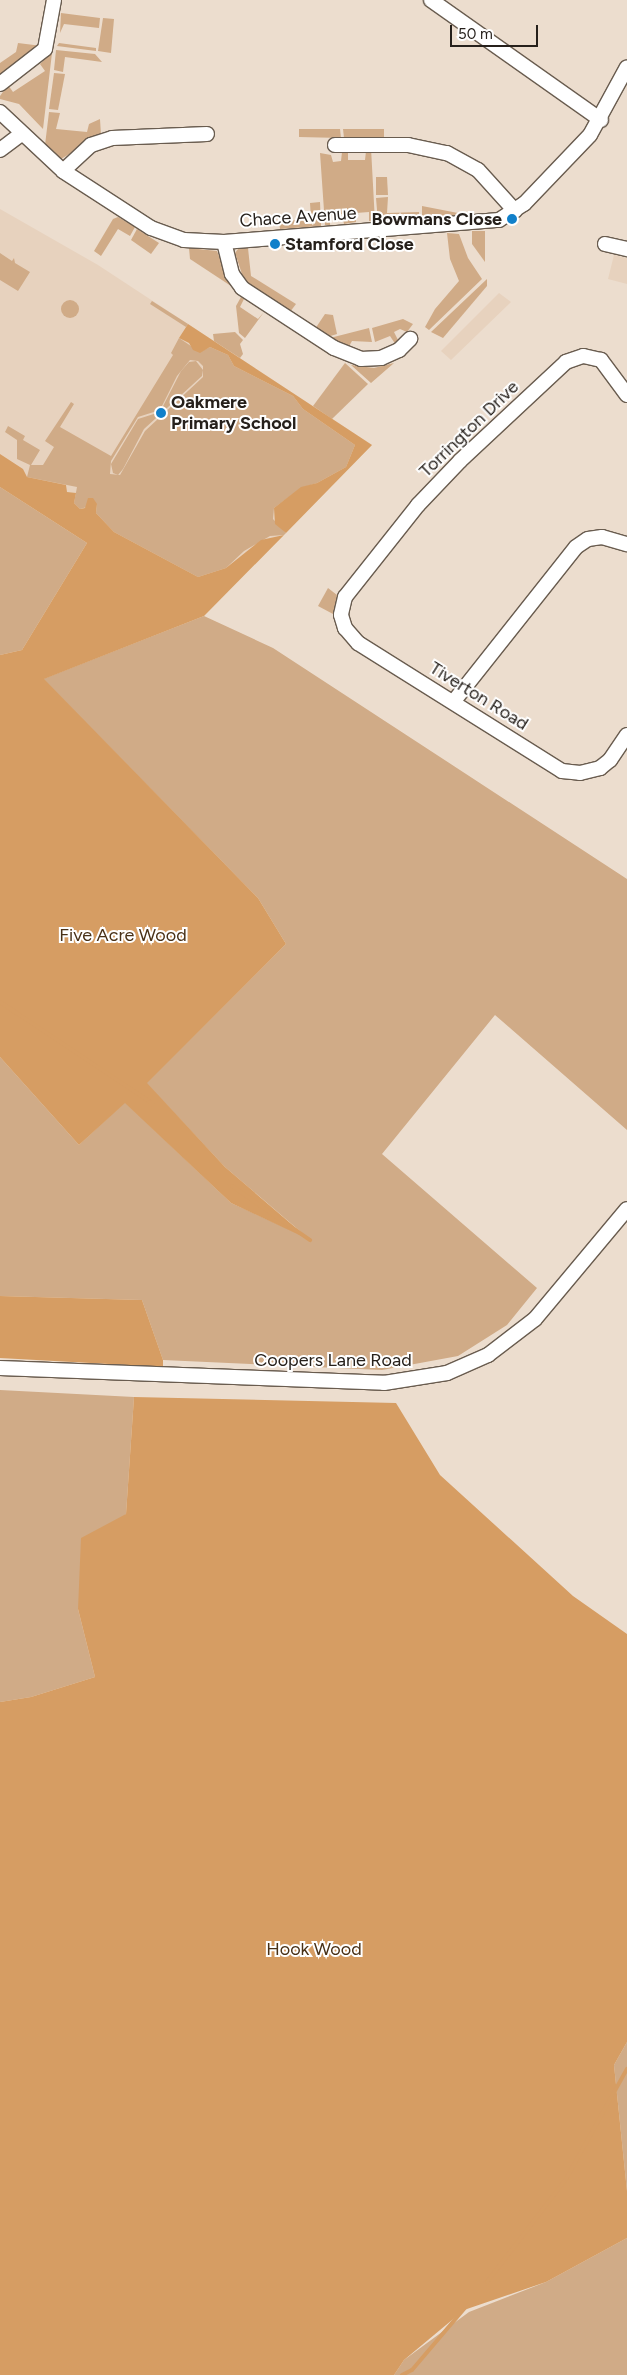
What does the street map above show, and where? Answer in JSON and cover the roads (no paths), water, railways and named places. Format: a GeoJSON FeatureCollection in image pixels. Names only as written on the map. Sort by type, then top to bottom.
{"type":"FeatureCollection","features":[{"type":"Feature","properties":{"kind":"street"},"geometry":{"type":"LineString","coordinates":[[0,84],[45,49],[54,0]]}},
{"type":"Feature","properties":{"kind":"street"},"geometry":{"type":"LineString","coordinates":[[431,0],[601,120]]}},
{"type":"Feature","properties":{"kind":"street","name":"Chace Avenue"},"geometry":{"type":"LineString","coordinates":[[0,112],[63,172],[168,235],[224,242],[498,220],[515,211],[572,156],[601,120],[627,67]]}},
{"type":"Feature","properties":{"kind":"street"},"geometry":{"type":"LineString","coordinates":[[0,150],[21,134]]}},
{"type":"Feature","properties":{"kind":"street"},"geometry":{"type":"LineString","coordinates":[[63,172],[91,146],[112,138],[207,134]]}},
{"type":"Feature","properties":{"kind":"street"},"geometry":{"type":"LineString","coordinates":[[335,144],[408,145],[447,153],[478,170],[515,211]]}},
{"type":"Feature","properties":{"kind":"street"},"geometry":{"type":"LineString","coordinates":[[224,242],[232,274],[242,288],[334,348],[362,359],[381,358],[399,350],[410,339]]}},
{"type":"Feature","properties":{"kind":"street"},"geometry":{"type":"LineString","coordinates":[[605,244],[627,249]]}},
{"type":"Feature","properties":{"kind":"street","name":"Torrington Drive"},"geometry":{"type":"LineString","coordinates":[[350,590],[418,506],[460,461],[566,362],[583,356],[601,360],[627,395]]}},
{"type":"Feature","properties":{"kind":"street"},"geometry":{"type":"LineString","coordinates":[[454,701],[576,547],[588,540],[602,537],[627,544]]}},
{"type":"Feature","properties":{"kind":"street","name":"Tiverton Road"},"geometry":{"type":"LineString","coordinates":[[350,590],[342,606],[341,615],[345,628],[353,639],[571,773],[600,768],[610,760],[627,735]]}},
{"type":"Feature","properties":{"kind":"street","name":"Coopers Lane Road"},"geometry":{"type":"LineString","coordinates":[[0,1368],[384,1383],[447,1373],[488,1356],[534,1319],[627,1209]]}},
{"type":"Feature","properties":{"kind":"waterway"},"geometry":{"type":"LineString","coordinates":[[0,1002],[150,1102],[232,1186],[310,1240]]}},
{"type":"Feature","properties":{"kind":"waterway"},"geometry":{"type":"LineString","coordinates":[[402,2375],[412,2370],[487,2282],[566,2179],[627,2069]]}},
{"type":"Feature","properties":{"kind":"place","name":"Bowmans Close"},"geometry":{"type":"Point","coordinates":[512,219]}},
{"type":"Feature","properties":{"kind":"place","name":"Stamford Close"},"geometry":{"type":"Point","coordinates":[275,244]}},
{"type":"Feature","properties":{"kind":"place","name":"Oakmere Primary School"},"geometry":{"type":"Point","coordinates":[161,413]}},
{"type":"Feature","properties":{"kind":"park label","name":"Five Acre Wood"},"geometry":{"type":"Point","coordinates":[123,935]}},
{"type":"Feature","properties":{"kind":"park label","name":"Hook Wood"},"geometry":{"type":"Point","coordinates":[314,1949]}}]}
